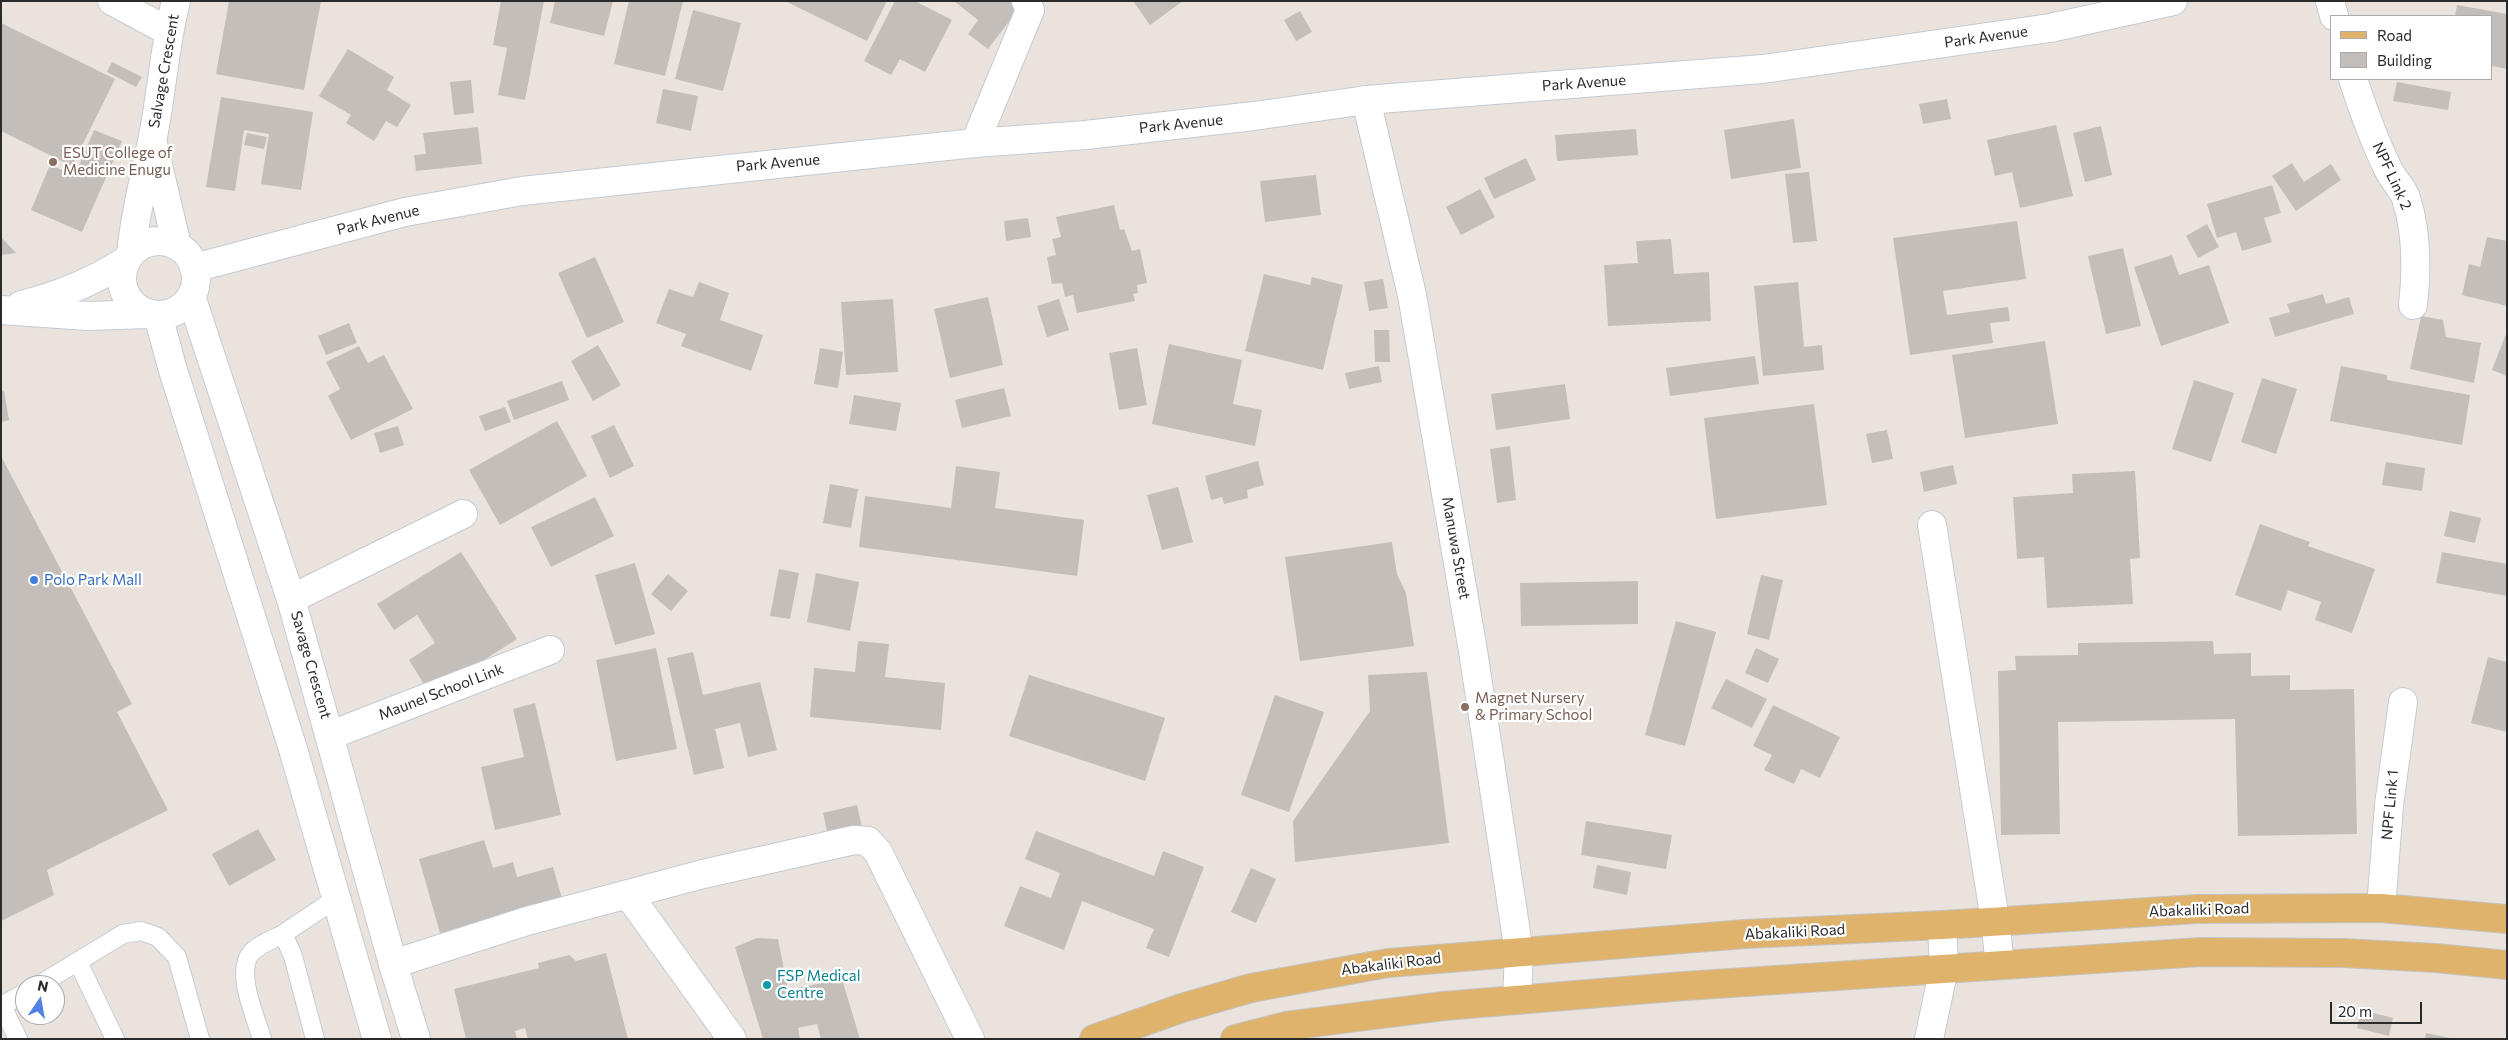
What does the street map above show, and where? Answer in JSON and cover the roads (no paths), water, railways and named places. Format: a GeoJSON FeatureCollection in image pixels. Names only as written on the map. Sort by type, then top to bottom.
{"type":"FeatureCollection","features":[{"type":"Feature","properties":{"kind":"main road","name":"Abakaliki Road"},"geometry":{"type":"LineString","coordinates":[[1094,1039],[1174,1010],[1251,988],[1388,962],[1754,934],[2240,908],[2381,908],[2507,919]]}},
{"type":"Feature","properties":{"kind":"main road"},"geometry":{"type":"LineString","coordinates":[[2239,951],[2240,908]]}},
{"type":"Feature","properties":{"kind":"main road"},"geometry":{"type":"LineString","coordinates":[[1236,1039],[1389,1012],[1685,986],[1944,968],[2239,951],[2375,955],[2507,965]]}},
{"type":"Feature","properties":{"kind":"street"},"geometry":{"type":"LineString","coordinates":[[112,1],[168,32]]}},
{"type":"Feature","properties":{"kind":"street","name":"Salvage Crescent"},"geometry":{"type":"LineString","coordinates":[[128,258],[138,197],[152,141],[168,32],[176,1]]}},
{"type":"Feature","properties":{"kind":"street"},"geometry":{"type":"LineString","coordinates":[[975,143],[1030,10],[1026,1]]}},
{"type":"Feature","properties":{"kind":"street","name":"Park Avenue"},"geometry":{"type":"LineString","coordinates":[[194,268],[405,212],[522,190],[975,143],[1086,135],[1254,116],[1366,100],[1763,69],[2050,28],[2172,1]]}},
{"type":"Feature","properties":{"kind":"street"},"geometry":{"type":"LineString","coordinates":[[2330,1],[2334,15]]}},
{"type":"Feature","properties":{"kind":"street","name":"NPF Link 2"},"geometry":{"type":"LineString","coordinates":[[2353,80],[2368,122],[2389,170],[2405,196],[2411,220],[2416,282],[2413,305]]}},
{"type":"Feature","properties":{"kind":"street","name":"Manuwa Street"},"geometry":{"type":"LineString","coordinates":[[1366,100],[1412,295],[1473,651],[1518,952],[1517,1000]]}},
{"type":"Feature","properties":{"kind":"street"},"geometry":{"type":"LineString","coordinates":[[152,141],[177,246]]}},
{"type":"Feature","properties":{"kind":"street"},"geometry":{"type":"LineString","coordinates":[[155,242],[177,246],[187,255],[194,268],[195,285],[191,296],[177,310],[153,314],[88,316],[3,310],[59,294],[108,272],[144,244],[155,242]]}},
{"type":"Feature","properties":{"kind":"street"},"geometry":{"type":"LineString","coordinates":[[128,258],[121,280],[124,293],[137,308],[153,314],[172,367],[293,748],[377,1039]]}},
{"type":"Feature","properties":{"kind":"street","name":"Savage Crescent"},"geometry":{"type":"LineString","coordinates":[[191,296],[291,599],[331,735],[392,964],[416,1039]]}},
{"type":"Feature","properties":{"kind":"street"},"geometry":{"type":"LineString","coordinates":[[202,465],[242,455]]}},
{"type":"Feature","properties":{"kind":"street"},"geometry":{"type":"LineString","coordinates":[[291,599],[462,514]]}},
{"type":"Feature","properties":{"kind":"street"},"geometry":{"type":"LineString","coordinates":[[1932,525],[1995,920],[2000,965]]}},
{"type":"Feature","properties":{"kind":"street","name":"Maunel School Link"},"geometry":{"type":"LineString","coordinates":[[331,735],[550,650]]}},
{"type":"Feature","properties":{"kind":"street","name":"NPF Link 1"},"geometry":{"type":"LineString","coordinates":[[2381,908],[2389,805],[2403,702]]}},
{"type":"Feature","properties":{"kind":"street"},"geometry":{"type":"LineString","coordinates":[[392,964],[527,921],[628,894],[854,840],[868,841],[878,852],[970,1039]]}},
{"type":"Feature","properties":{"kind":"street"},"geometry":{"type":"LineString","coordinates":[[628,894],[732,1039]]}},
{"type":"Feature","properties":{"kind":"street"},"geometry":{"type":"LineString","coordinates":[[1929,1039],[1944,968],[1942,925]]}},
{"type":"Feature","properties":{"kind":"lane"},"geometry":{"type":"LineString","coordinates":[[262,1039],[244,977],[247,961],[252,952],[337,898]]}},
{"type":"Feature","properties":{"kind":"lane"},"geometry":{"type":"LineString","coordinates":[[55,975],[123,934],[141,931],[158,936],[177,957],[200,1039]]}},
{"type":"Feature","properties":{"kind":"lane"},"geometry":{"type":"LineString","coordinates":[[283,934],[293,956],[314,1039]]}},
{"type":"Feature","properties":{"kind":"lane"},"geometry":{"type":"LineString","coordinates":[[78,962],[115,1039]]}},
{"type":"Feature","properties":{"kind":"lane"},"geometry":{"type":"LineString","coordinates":[[15,999],[2,1006],[18,1039]]}},
{"type":"Feature","properties":{"kind":"place","name":"ESUT College of Medicine Enugu"},"geometry":{"type":"Point","coordinates":[53,162]}},
{"type":"Feature","properties":{"kind":"place","name":"Polo Park Mall"},"geometry":{"type":"Point","coordinates":[34,580]}},
{"type":"Feature","properties":{"kind":"place","name":"Magnet Nursery & Primary School"},"geometry":{"type":"Point","coordinates":[1465,707]}},
{"type":"Feature","properties":{"kind":"place","name":"FSP Medical Centre"},"geometry":{"type":"Point","coordinates":[767,985]}}]}
